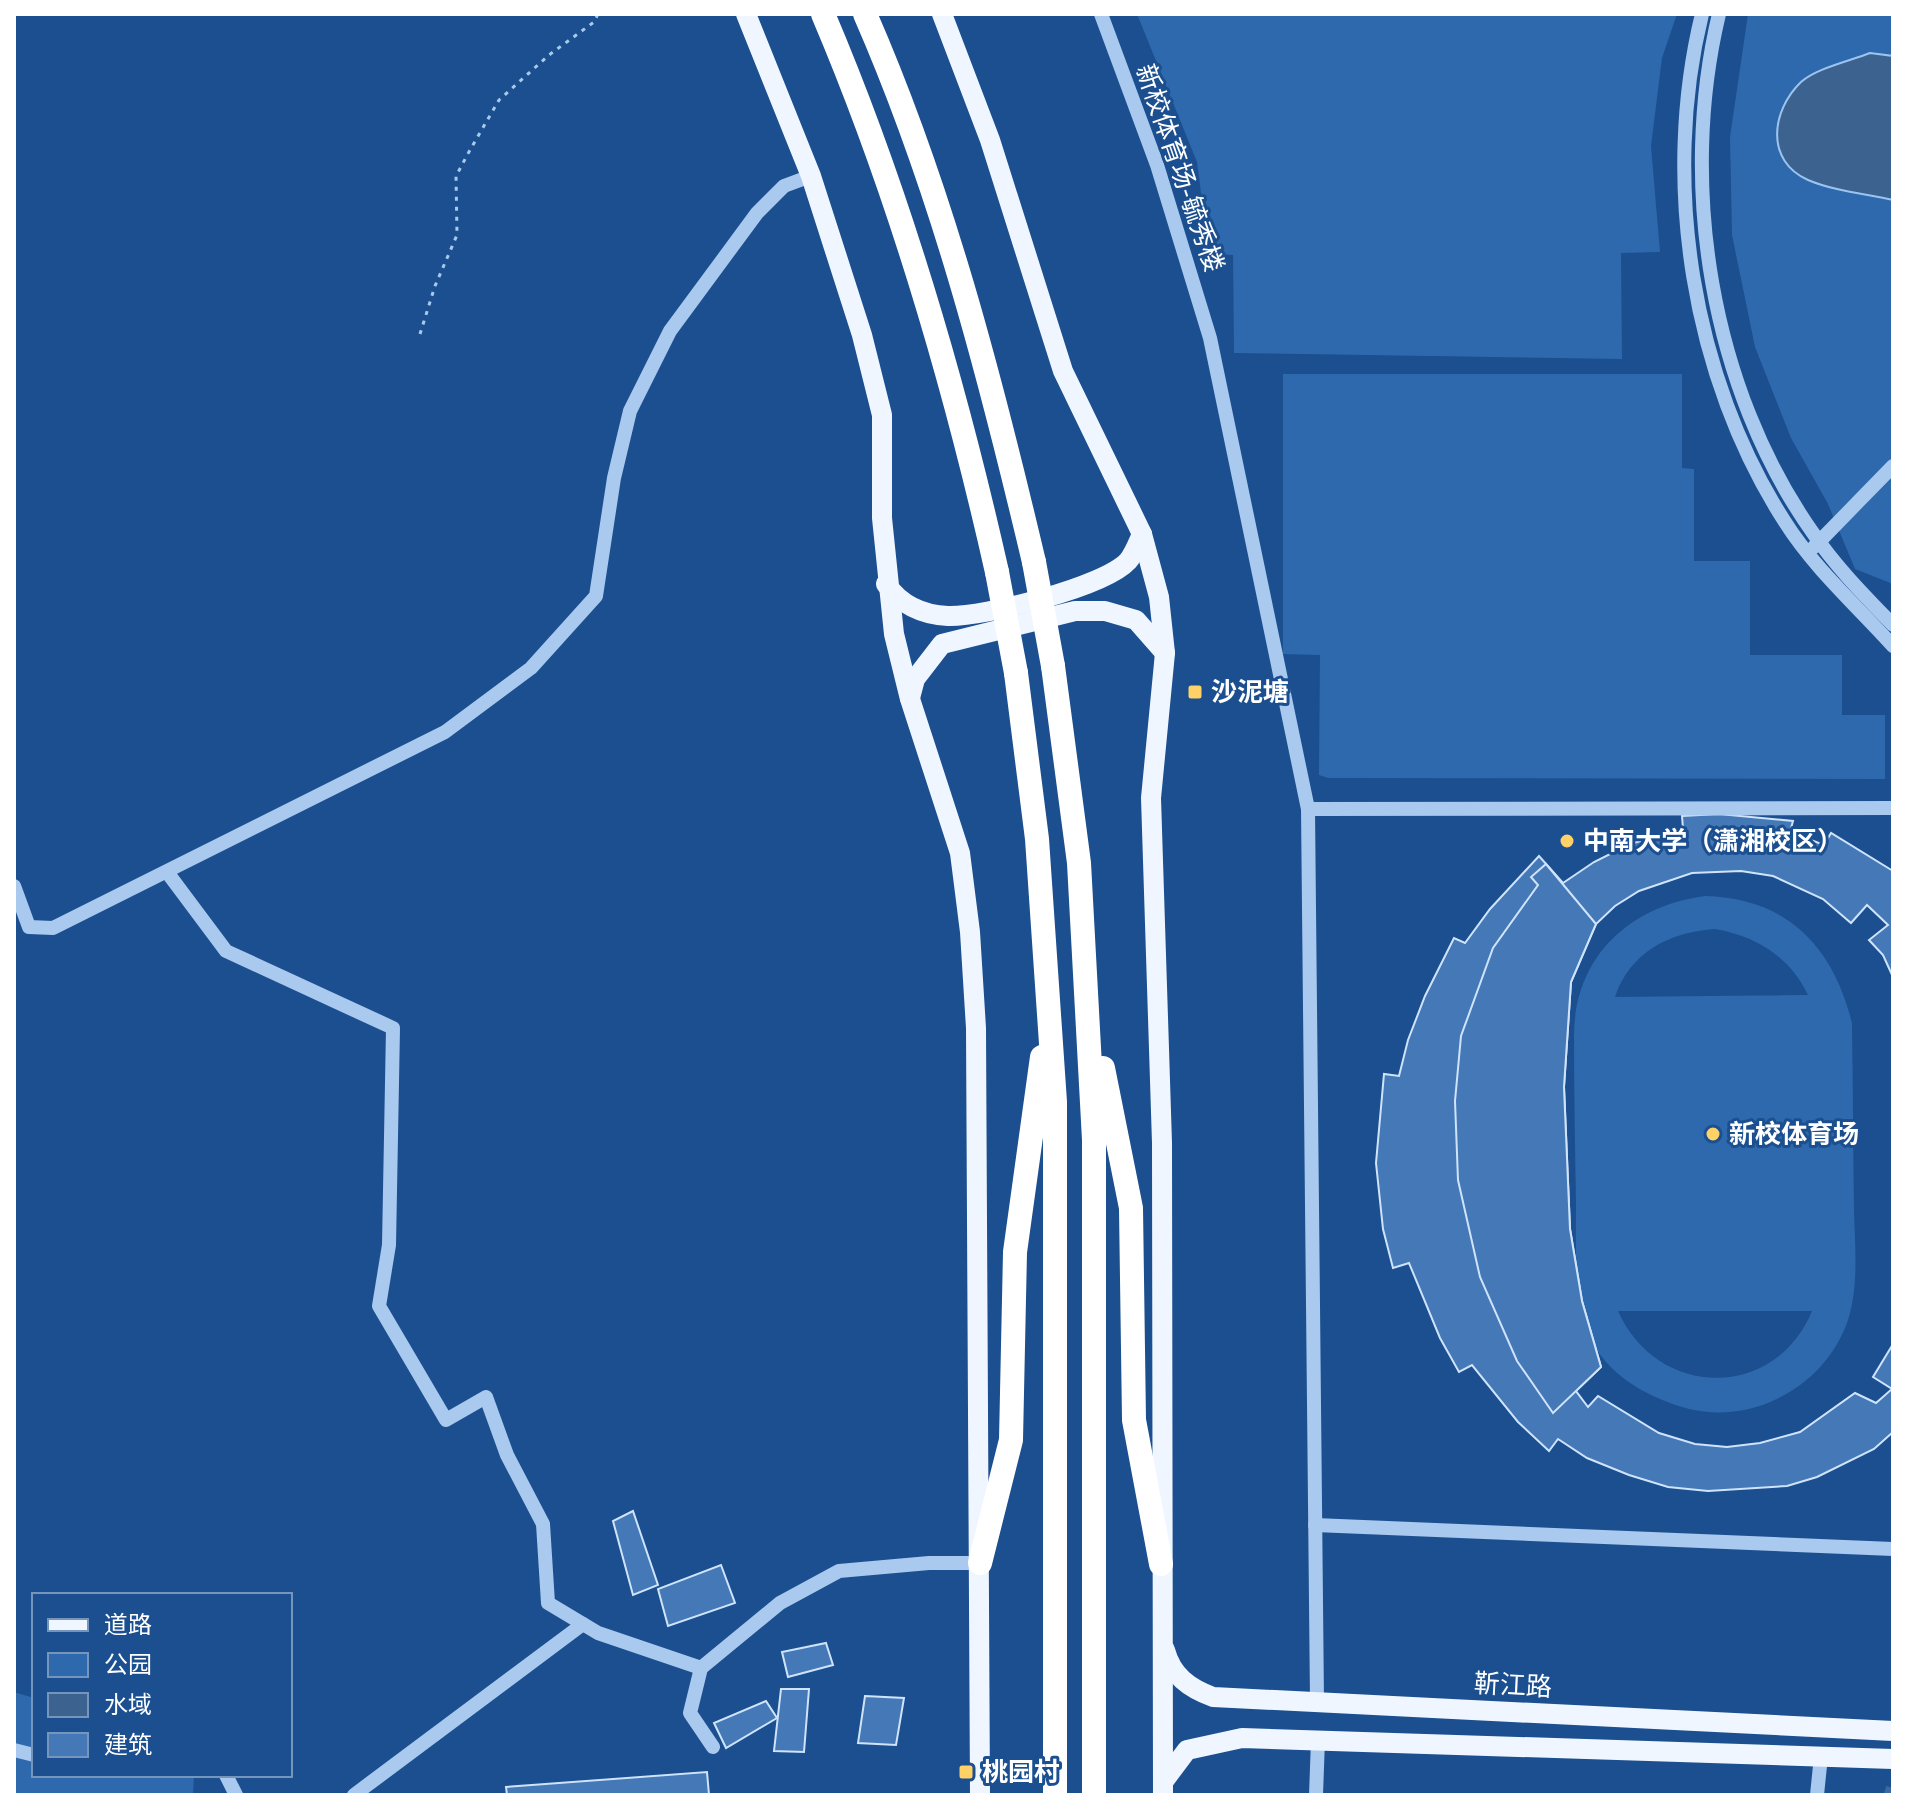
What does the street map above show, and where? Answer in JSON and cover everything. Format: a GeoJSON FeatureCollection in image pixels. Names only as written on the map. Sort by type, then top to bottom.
{"type":"FeatureCollection","features":[{"type":"Feature","properties":{"kind":"highway"},"geometry":{"type":"LineString","coordinates":[[823,14],[893,194],[933,318],[968,446],[1016,673],[1037,839],[1050,999],[1056,1207],[1055,1795]]}},
{"type":"Feature","properties":{"kind":"highway"},"geometry":{"type":"LineString","coordinates":[[865,14],[922,161],[968,299],[1034,562],[1053,666],[1079,863],[1094,1140],[1094,1795]]}},
{"type":"Feature","properties":{"kind":"highway"},"geometry":{"type":"LineString","coordinates":[[1088,995],[1131,1208],[1134,1420],[1161,1564]]}},
{"type":"Feature","properties":{"kind":"highway"},"geometry":{"type":"LineString","coordinates":[[980,1563],[1011,1440],[1015,1252],[1050,999]]}},
{"type":"Feature","properties":{"kind":"main road"},"geometry":{"type":"LineString","coordinates":[[746,14],[811,176],[862,335],[882,415],[886,584],[910,699],[960,853],[970,932],[976,1028],[980,1795]]}},
{"type":"Feature","properties":{"kind":"main road"},"geometry":{"type":"LineString","coordinates":[[942,14],[990,140],[1063,371],[1102,459],[1142,534],[1159,597],[1165,653],[1151,798],[1162,1143],[1163,1788]]}},
{"type":"Feature","properties":{"kind":"main road"},"geometry":{"type":"LineString","coordinates":[[886,584],[898,601],[919,610],[948,616],[976,613],[1074,590],[1108,576],[1128,561],[1142,534]]}},
{"type":"Feature","properties":{"kind":"main road"},"geometry":{"type":"LineString","coordinates":[[910,699],[915,679],[942,644],[1075,611],[1105,611],[1136,620],[1165,653]]}},
{"type":"Feature","properties":{"kind":"main road","name":"靳江路"},"geometry":{"type":"LineString","coordinates":[[1162,1638],[1168,1664],[1182,1681],[1213,1697],[1893,1731]]}},
{"type":"Feature","properties":{"kind":"main road"},"geometry":{"type":"LineString","coordinates":[[1163,1788],[1187,1750],[1242,1738],[1893,1759]]}},
{"type":"Feature","properties":{"kind":"street","name":"新校体育场-毓秀楼"},"geometry":{"type":"LineString","coordinates":[[1101,14],[1157,165],[1210,338],[1308,809],[1317,1701]]}},
{"type":"Feature","properties":{"kind":"street"},"geometry":{"type":"LineString","coordinates":[[1702,14],[1687,98],[1685,134],[1688,231],[1698,301],[1743,444],[1765,489],[1808,553],[1893,646]]}},
{"type":"Feature","properties":{"kind":"street"},"geometry":{"type":"LineString","coordinates":[[1719,14],[1706,93],[1704,215],[1711,270],[1743,395],[1764,448],[1819,541],[1893,625]]}},
{"type":"Feature","properties":{"kind":"street"},"geometry":{"type":"LineString","coordinates":[[14,886],[29,927],[53,928],[445,732],[531,668],[596,596],[614,478],[630,411],[670,331],[757,213],[784,186],[811,176]]}},
{"type":"Feature","properties":{"kind":"street"},"geometry":{"type":"LineString","coordinates":[[1808,553],[1893,466]]}},
{"type":"Feature","properties":{"kind":"street"},"geometry":{"type":"LineString","coordinates":[[1308,809],[1893,808]]}},
{"type":"Feature","properties":{"kind":"street"},"geometry":{"type":"LineString","coordinates":[[167,872],[226,951],[393,1028],[389,1245],[379,1306],[446,1420],[486,1397],[507,1455],[543,1524],[548,1603],[598,1633],[701,1668]]}},
{"type":"Feature","properties":{"kind":"street"},"geometry":{"type":"LineString","coordinates":[[1315,1525],[1893,1549]]}},
{"type":"Feature","properties":{"kind":"street"},"geometry":{"type":"LineString","coordinates":[[713,1747],[690,1713],[701,1668],[780,1603],[839,1571],[929,1563],[980,1563]]}},
{"type":"Feature","properties":{"kind":"street"},"geometry":{"type":"LineString","coordinates":[[354,1795],[583,1624]]}},
{"type":"Feature","properties":{"kind":"street"},"geometry":{"type":"LineString","coordinates":[[1316,1795],[1318,1740]]}},
{"type":"Feature","properties":{"kind":"street"},"geometry":{"type":"LineString","coordinates":[[1817,1795],[1821,1756]]}},
{"type":"Feature","properties":{"kind":"street"},"geometry":{"type":"LineString","coordinates":[[227,1777],[236,1795]]}},
{"type":"Feature","properties":{"kind":"path"},"geometry":{"type":"LineString","coordinates":[[420,334],[435,286],[457,235],[456,176],[470,150],[499,100],[549,55],[594,22],[598,14]]}},
{"type":"Feature","properties":{"kind":"green space"},"geometry":{"type":"Polygon","coordinates":[[[1137,14],[1677,14],[1662,58],[1651,146],[1660,252],[1621,253],[1622,359],[1234,353],[1233,255],[1209,254],[1197,162],[1137,14]]]}},
{"type":"Feature","properties":{"kind":"green space"},"geometry":{"type":"Polygon","coordinates":[[[1748,14],[1893,14],[1893,584],[1855,569],[1828,504],[1791,438],[1755,347],[1732,235],[1730,137],[1748,14]]]}},
{"type":"Feature","properties":{"kind":"green space"},"geometry":{"type":"Polygon","coordinates":[[[1283,374],[1682,374],[1682,468],[1694,469],[1694,561],[1750,561],[1750,655],[1842,655],[1842,715],[1885,715],[1885,779],[1328,778],[1319,775],[1320,655],[1283,654],[1283,374]]]}},
{"type":"Feature","properties":{"kind":"green space"},"geometry":{"type":"Polygon","coordinates":[[[1705,896],[1734,899],[1783,917],[1802,931],[1833,971],[1852,1023],[1856,1266],[1848,1320],[1833,1351],[1810,1377],[1766,1404],[1737,1411],[1704,1412],[1682,1407],[1648,1393],[1615,1371],[1590,1338],[1577,1281],[1574,1034],[1577,1006],[1584,981],[1596,959],[1612,940],[1631,923],[1678,902],[1705,896]],[[1715,929],[1682,935],[1654,947],[1631,968],[1615,997],[1808,995],[1792,970],[1770,950],[1744,937],[1715,929]],[[1618,1311],[1636,1340],[1660,1361],[1687,1373],[1716,1378],[1745,1374],[1772,1361],[1795,1340],[1812,1311],[1618,1311]]]}},
{"type":"Feature","properties":{"kind":"green space"},"geometry":{"type":"Polygon","coordinates":[[[14,1692],[32,1697],[32,1777],[194,1777],[193,1795],[14,1795],[14,1692]]]}},
{"type":"Feature","properties":{"kind":"water"},"geometry":{"type":"Polygon","coordinates":[[[1870,53],[1893,56],[1893,200],[1839,190],[1808,180],[1794,172],[1779,148],[1777,135],[1783,107],[1801,82],[1825,69],[1870,53]]]}},
{"type":"Feature","properties":{"kind":"building"},"geometry":{"type":"Polygon","coordinates":[[[1719,814],[1793,821],[1790,832],[1824,845],[1831,833],[1893,871],[1893,977],[1883,955],[1869,940],[1888,925],[1867,905],[1851,923],[1823,899],[1773,876],[1741,871],[1692,873],[1639,891],[1615,906],[1596,924],[1571,982],[1564,1087],[1570,1229],[1582,1301],[1601,1367],[1576,1391],[1588,1407],[1598,1396],[1659,1433],[1695,1444],[1727,1447],[1760,1443],[1800,1432],[1855,1393],[1876,1403],[1892,1389],[1873,1377],[1893,1344],[1893,1432],[1874,1449],[1817,1477],[1787,1486],[1708,1491],[1668,1487],[1629,1475],[1587,1458],[1558,1439],[1549,1451],[1518,1422],[1472,1365],[1459,1372],[1440,1338],[1409,1263],[1393,1268],[1383,1229],[1376,1163],[1384,1074],[1399,1076],[1408,1040],[1425,996],[1454,938],[1465,943],[1490,909],[1539,856],[1563,883],[1594,862],[1630,844],[1683,829],[1682,816],[1719,814]]]}},
{"type":"Feature","properties":{"kind":"building"},"geometry":{"type":"Polygon","coordinates":[[[1546,864],[1596,924],[1571,982],[1564,1087],[1570,1229],[1582,1301],[1601,1367],[1553,1413],[1517,1361],[1480,1277],[1458,1180],[1455,1101],[1461,1036],[1493,948],[1538,885],[1531,877],[1546,864]]]}},
{"type":"Feature","properties":{"kind":"building"},"geometry":{"type":"Polygon","coordinates":[[[633,1511],[658,1585],[633,1595],[613,1521],[633,1511]]]}},
{"type":"Feature","properties":{"kind":"building"},"geometry":{"type":"Polygon","coordinates":[[[721,1565],[735,1603],[668,1626],[658,1589],[721,1565]]]}},
{"type":"Feature","properties":{"kind":"building"},"geometry":{"type":"Polygon","coordinates":[[[826,1643],[833,1665],[788,1677],[782,1652],[826,1643]]]}},
{"type":"Feature","properties":{"kind":"building"},"geometry":{"type":"Polygon","coordinates":[[[781,1689],[809,1689],[804,1752],[774,1751],[781,1689]]]}},
{"type":"Feature","properties":{"kind":"building"},"geometry":{"type":"Polygon","coordinates":[[[865,1696],[904,1698],[896,1745],[858,1743],[865,1696]]]}},
{"type":"Feature","properties":{"kind":"building"},"geometry":{"type":"Polygon","coordinates":[[[766,1701],[777,1718],[726,1748],[714,1723],[766,1701]]]}},
{"type":"Feature","properties":{"kind":"building"},"geometry":{"type":"Polygon","coordinates":[[[707,1772],[709,1795],[507,1795],[506,1787],[707,1772]]]}},
{"type":"Feature","properties":{"kind":"tunnel"},"geometry":{"type":"LineString","coordinates":[[1891,1795],[1893,1788]]}},
{"type":"Feature","properties":{"kind":"place","name":"沙泥塘"},"geometry":{"type":"Point","coordinates":[1195,692]}},
{"type":"Feature","properties":{"kind":"place","name":"中南大学（潇湘校区）"},"geometry":{"type":"Point","coordinates":[1567,841]}},
{"type":"Feature","properties":{"kind":"place","name":"新校体育场"},"geometry":{"type":"Point","coordinates":[1713,1134]}},
{"type":"Feature","properties":{"kind":"place","name":"桃园村"},"geometry":{"type":"Point","coordinates":[966,1772]}}]}
